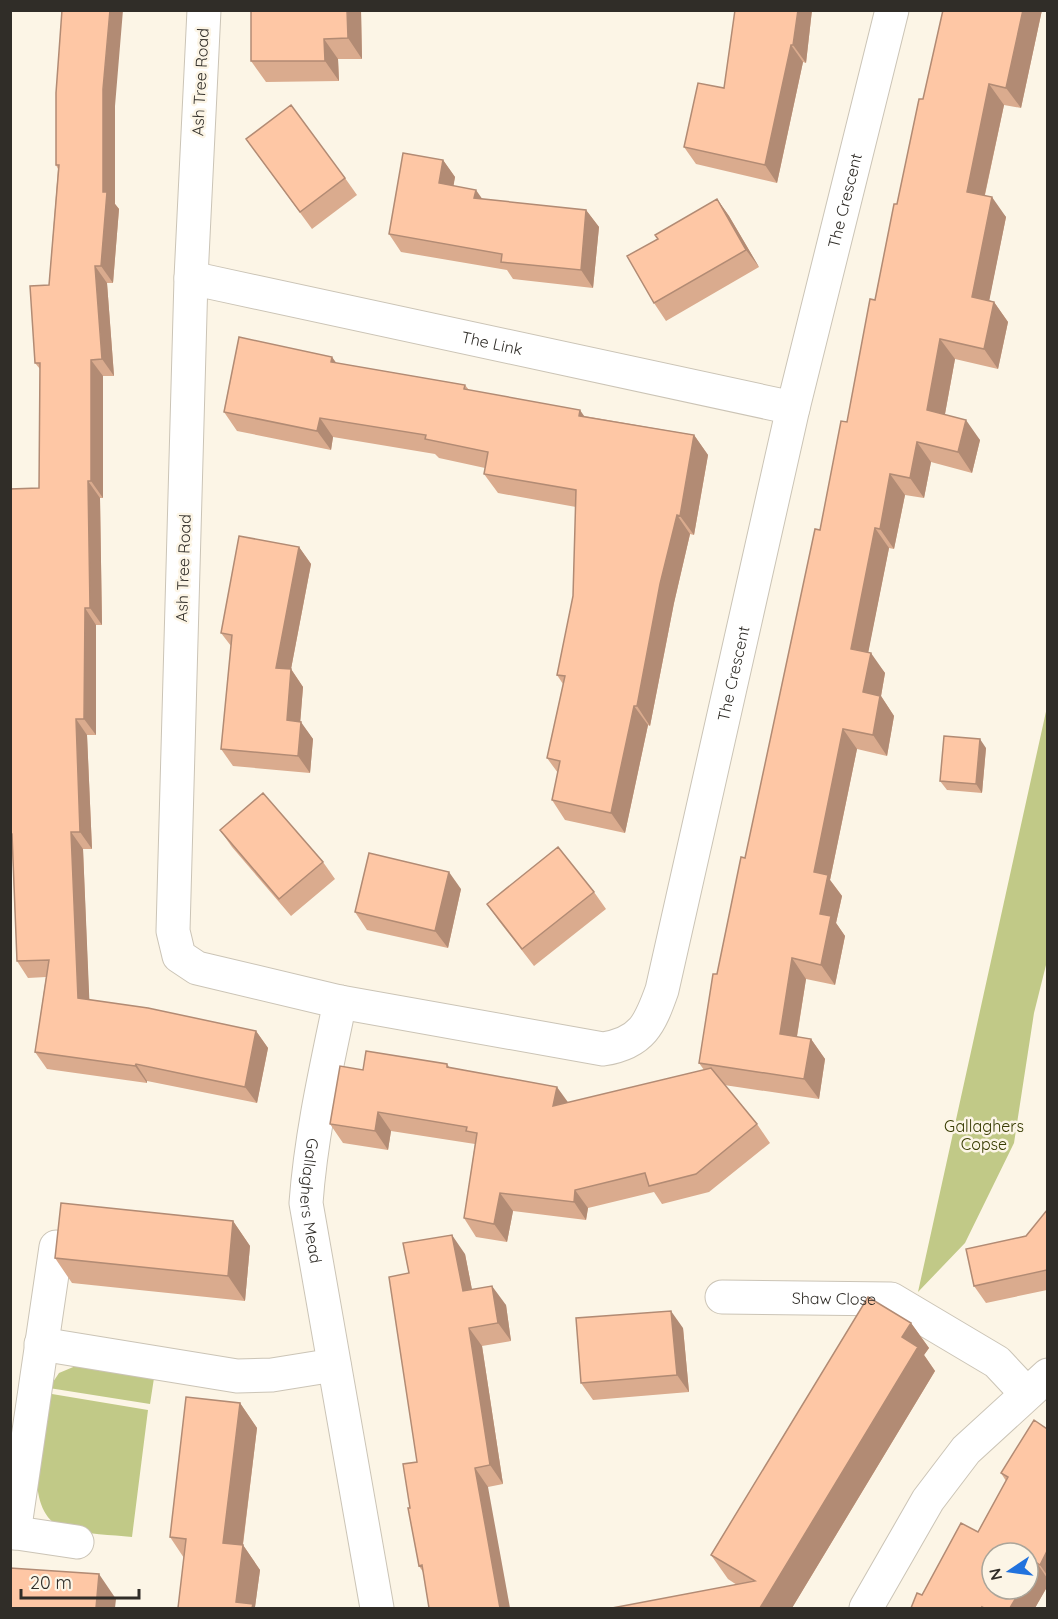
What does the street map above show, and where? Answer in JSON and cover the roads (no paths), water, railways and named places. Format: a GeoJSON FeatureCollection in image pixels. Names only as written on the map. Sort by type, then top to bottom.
{"type":"FeatureCollection","features":[{"type":"Feature","properties":{"kind":"street","name":"Ash Tree Road"},"geometry":{"type":"LineString","coordinates":[[204,10],[191,278],[173,930],[179,956],[197,968],[340,1002]]}},
{"type":"Feature","properties":{"kind":"street","name":"The Crescent"},"geometry":{"type":"LineString","coordinates":[[340,1002],[592,1048],[616,1047],[634,1038],[652,1017],[662,990],[793,408],[892,10]]}},
{"type":"Feature","properties":{"kind":"street","name":"The Link"},"geometry":{"type":"LineString","coordinates":[[191,278],[793,408]]}},
{"type":"Feature","properties":{"kind":"street","name":"Gallaghers Mead"},"geometry":{"type":"LineString","coordinates":[[340,1002],[316,1121],[306,1203],[376,1608]]}},
{"type":"Feature","properties":{"kind":"street"},"geometry":{"type":"LineString","coordinates":[[56,1247],[12,1532],[77,1542]]}},
{"type":"Feature","properties":{"kind":"street","name":"Shaw Close"},"geometry":{"type":"LineString","coordinates":[[722,1297],[891,1299],[1037,1384],[966,1450],[928,1500],[866,1608]]}},
{"type":"Feature","properties":{"kind":"street"},"geometry":{"type":"LineString","coordinates":[[41,1344],[237,1376],[272,1375],[334,1365]]}},
{"type":"Feature","properties":{"kind":"park label","name":"Gallaghers Copse"},"geometry":{"type":"Point","coordinates":[984,1135]}}]}
